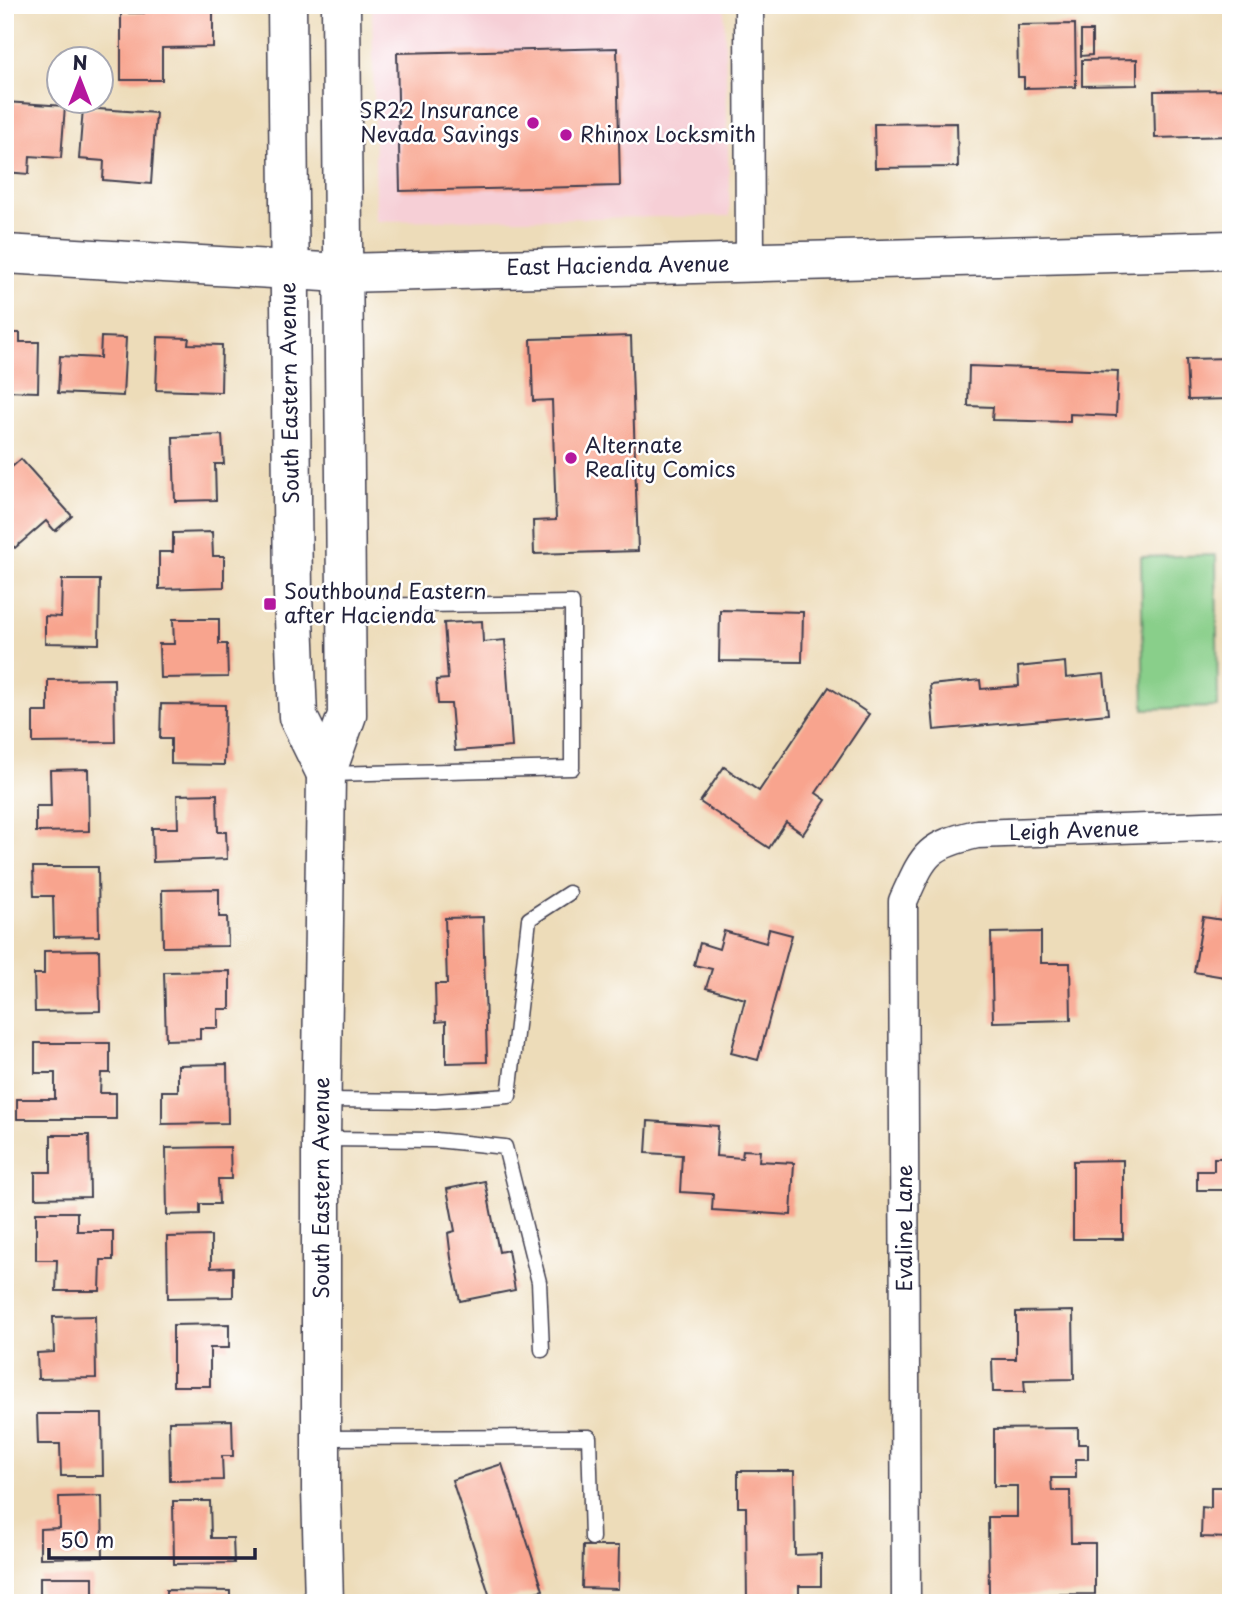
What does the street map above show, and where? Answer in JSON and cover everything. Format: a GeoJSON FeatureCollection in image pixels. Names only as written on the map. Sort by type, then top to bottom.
{"type":"FeatureCollection","features":[{"type":"Feature","properties":{"kind":"main road","name":"South Eastern Avenue"},"geometry":{"type":"LineString","coordinates":[[287,5],[288,272],[293,594],[298,717],[326,774]]}},
{"type":"Feature","properties":{"kind":"main road","name":"South Eastern Avenue"},"geometry":{"type":"LineString","coordinates":[[324,1603],[321,1139],[326,774],[347,715],[341,5]]}},
{"type":"Feature","properties":{"kind":"main road","name":"East Hacienda Avenue"},"geometry":{"type":"LineString","coordinates":[[5,254],[342,273],[1231,250]]}},
{"type":"Feature","properties":{"kind":"street"},"geometry":{"type":"LineString","coordinates":[[749,5],[750,264]]}},
{"type":"Feature","properties":{"kind":"street","name":"Leigh Avenue"},"geometry":{"type":"LineString","coordinates":[[923,857],[947,841],[976,834],[1231,825]]}},
{"type":"Feature","properties":{"kind":"street","name":"Evaline Lane"},"geometry":{"type":"LineString","coordinates":[[906,1603],[904,901],[923,857]]}},
{"type":"Feature","properties":{"kind":"lane"},"geometry":{"type":"LineString","coordinates":[[326,774],[572,768],[572,603],[345,606]]}},
{"type":"Feature","properties":{"kind":"lane"},"geometry":{"type":"LineString","coordinates":[[322,1100],[435,1101],[509,1096],[529,919],[569,893]]}},
{"type":"Feature","properties":{"kind":"lane"},"geometry":{"type":"LineString","coordinates":[[321,1139],[436,1140],[505,1147],[539,1282],[542,1350]]}},
{"type":"Feature","properties":{"kind":"lane"},"geometry":{"type":"LineString","coordinates":[[321,1438],[589,1437],[592,1538]]}},
{"type":"Feature","properties":{"kind":"shaded area"},"geometry":{"type":"Polygon","coordinates":[[[372,5],[724,5],[730,216],[376,221],[372,5]]]}},
{"type":"Feature","properties":{"kind":"green space"},"geometry":{"type":"Polygon","coordinates":[[[1216,555],[1218,707],[1144,709],[1141,557],[1216,555]]]}},
{"type":"Feature","properties":{"kind":"building"},"geometry":{"type":"Polygon","coordinates":[[[144,5],[213,5],[213,47],[162,48],[162,80],[121,80],[121,13],[144,13],[144,5]]]}},
{"type":"Feature","properties":{"kind":"building"},"geometry":{"type":"Polygon","coordinates":[[[1075,24],[1076,87],[1024,88],[1024,77],[1018,77],[1017,25],[1075,24]]]}},
{"type":"Feature","properties":{"kind":"building"},"geometry":{"type":"Polygon","coordinates":[[[1081,31],[1092,31],[1092,55],[1081,56],[1081,31]]]}},
{"type":"Feature","properties":{"kind":"building"},"geometry":{"type":"Polygon","coordinates":[[[617,48],[620,186],[400,191],[397,53],[617,48]]]}},
{"type":"Feature","properties":{"kind":"building"},"geometry":{"type":"Polygon","coordinates":[[[1137,59],[1137,85],[1082,86],[1082,60],[1137,59]]]}},
{"type":"Feature","properties":{"kind":"building"},"geometry":{"type":"Polygon","coordinates":[[[1231,90],[1231,136],[1155,138],[1154,91],[1231,90]]]}},
{"type":"Feature","properties":{"kind":"building"},"geometry":{"type":"Polygon","coordinates":[[[5,102],[46,105],[46,116],[64,116],[61,158],[30,156],[29,174],[5,172],[5,102]]]}},
{"type":"Feature","properties":{"kind":"building"},"geometry":{"type":"Polygon","coordinates":[[[116,110],[156,113],[151,184],[103,180],[104,161],[79,159],[82,116],[116,116],[116,110]]]}},
{"type":"Feature","properties":{"kind":"building"},"geometry":{"type":"Polygon","coordinates":[[[957,123],[958,167],[875,168],[874,124],[957,123]]]}},
{"type":"Feature","properties":{"kind":"building"},"geometry":{"type":"Polygon","coordinates":[[[5,333],[20,333],[20,342],[39,342],[38,392],[5,391],[5,333]]]}},
{"type":"Feature","properties":{"kind":"building"},"geometry":{"type":"Polygon","coordinates":[[[631,336],[638,551],[534,554],[533,521],[556,520],[552,400],[533,401],[531,339],[631,336]]]}},
{"type":"Feature","properties":{"kind":"building"},"geometry":{"type":"Polygon","coordinates":[[[101,337],[126,338],[123,396],[58,393],[60,356],[100,358],[101,337]]]}},
{"type":"Feature","properties":{"kind":"building"},"geometry":{"type":"Polygon","coordinates":[[[158,337],[189,338],[188,344],[222,345],[221,392],[156,390],[158,337]]]}},
{"type":"Feature","properties":{"kind":"building"},"geometry":{"type":"Polygon","coordinates":[[[1231,358],[1231,399],[1188,400],[1186,359],[1231,358]]]}},
{"type":"Feature","properties":{"kind":"building"},"geometry":{"type":"Polygon","coordinates":[[[969,366],[1118,371],[1116,416],[1070,414],[1070,422],[992,420],[993,407],[968,406],[969,366]]]}},
{"type":"Feature","properties":{"kind":"building"},"geometry":{"type":"Polygon","coordinates":[[[222,435],[224,464],[215,464],[216,500],[175,501],[173,437],[222,435]]]}},
{"type":"Feature","properties":{"kind":"building"},"geometry":{"type":"Polygon","coordinates":[[[21,459],[72,516],[55,531],[46,521],[15,548],[5,538],[5,518],[11,512],[5,506],[5,473],[21,459]]]}},
{"type":"Feature","properties":{"kind":"building"},"geometry":{"type":"Polygon","coordinates":[[[212,532],[213,556],[224,556],[224,587],[159,589],[159,552],[173,552],[173,533],[212,532]]]}},
{"type":"Feature","properties":{"kind":"building"},"geometry":{"type":"Polygon","coordinates":[[[62,580],[100,580],[99,644],[45,643],[45,616],[61,617],[62,580]]]}},
{"type":"Feature","properties":{"kind":"building"},"geometry":{"type":"Polygon","coordinates":[[[720,610],[803,612],[802,662],[719,661],[720,610]]]}},
{"type":"Feature","properties":{"kind":"building"},"geometry":{"type":"Polygon","coordinates":[[[173,619],[219,619],[219,644],[227,644],[228,677],[160,678],[159,644],[174,644],[173,619]]]}},
{"type":"Feature","properties":{"kind":"building"},"geometry":{"type":"Polygon","coordinates":[[[482,621],[483,642],[505,640],[512,747],[455,751],[451,704],[438,704],[436,680],[448,679],[444,623],[482,621]]]}},
{"type":"Feature","properties":{"kind":"building"},"geometry":{"type":"Polygon","coordinates":[[[1065,662],[1066,678],[1104,674],[1108,714],[934,730],[930,685],[980,680],[981,689],[1019,686],[1018,667],[1065,662]]]}},
{"type":"Feature","properties":{"kind":"building"},"geometry":{"type":"Polygon","coordinates":[[[114,679],[115,742],[33,743],[33,712],[48,712],[48,680],[114,679]]]}},
{"type":"Feature","properties":{"kind":"building"},"geometry":{"type":"Polygon","coordinates":[[[829,687],[869,714],[816,793],[826,800],[803,834],[786,822],[769,848],[700,802],[724,767],[759,791],[829,687]]]}},
{"type":"Feature","properties":{"kind":"building"},"geometry":{"type":"Polygon","coordinates":[[[161,704],[225,705],[224,765],[171,764],[171,739],[160,739],[161,704]]]}},
{"type":"Feature","properties":{"kind":"building"},"geometry":{"type":"Polygon","coordinates":[[[88,769],[89,831],[36,832],[36,806],[51,806],[50,770],[88,769]]]}},
{"type":"Feature","properties":{"kind":"building"},"geometry":{"type":"Polygon","coordinates":[[[217,794],[218,832],[226,832],[227,859],[153,862],[152,828],[178,828],[177,795],[217,794]]]}},
{"type":"Feature","properties":{"kind":"building"},"geometry":{"type":"Polygon","coordinates":[[[33,867],[98,867],[99,936],[54,937],[53,896],[34,896],[33,867]]]}},
{"type":"Feature","properties":{"kind":"building"},"geometry":{"type":"Polygon","coordinates":[[[219,889],[219,917],[227,917],[228,946],[163,947],[162,890],[219,889]]]}},
{"type":"Feature","properties":{"kind":"building"},"geometry":{"type":"Polygon","coordinates":[[[1227,897],[1231,898],[1231,978],[1194,972],[1203,917],[1223,920],[1227,897]]]}},
{"type":"Feature","properties":{"kind":"building"},"geometry":{"type":"Polygon","coordinates":[[[483,917],[487,1062],[446,1063],[446,1021],[436,1022],[435,984],[447,984],[445,918],[483,917]]]}},
{"type":"Feature","properties":{"kind":"building"},"geometry":{"type":"Polygon","coordinates":[[[769,929],[792,935],[758,1060],[731,1053],[745,999],[706,988],[712,969],[694,965],[700,943],[719,949],[724,931],[766,943],[769,929]]]}},
{"type":"Feature","properties":{"kind":"building"},"geometry":{"type":"Polygon","coordinates":[[[1041,932],[1041,963],[1070,963],[1071,1020],[993,1022],[991,933],[1041,932]]]}},
{"type":"Feature","properties":{"kind":"building"},"geometry":{"type":"Polygon","coordinates":[[[99,950],[100,1011],[35,1012],[34,974],[44,974],[44,951],[99,950]]]}},
{"type":"Feature","properties":{"kind":"building"},"geometry":{"type":"Polygon","coordinates":[[[230,971],[230,1009],[218,1009],[218,1028],[200,1028],[200,1039],[166,1040],[164,972],[230,971]]]}},
{"type":"Feature","properties":{"kind":"building"},"geometry":{"type":"Polygon","coordinates":[[[35,1043],[110,1043],[110,1073],[101,1073],[100,1093],[116,1093],[116,1119],[17,1119],[17,1099],[55,1099],[55,1073],[35,1073],[35,1043]]]}},
{"type":"Feature","properties":{"kind":"building"},"geometry":{"type":"Polygon","coordinates":[[[227,1064],[228,1123],[162,1124],[162,1091],[178,1091],[178,1065],[227,1064]]]}},
{"type":"Feature","properties":{"kind":"building"},"geometry":{"type":"Polygon","coordinates":[[[648,1121],[718,1126],[716,1156],[742,1158],[743,1150],[760,1151],[759,1161],[794,1163],[791,1215],[712,1210],[713,1194],[680,1192],[682,1155],[646,1153],[648,1121]]]}},
{"type":"Feature","properties":{"kind":"building"},"geometry":{"type":"Polygon","coordinates":[[[51,1135],[89,1135],[90,1197],[35,1198],[35,1172],[51,1172],[51,1135]]]}},
{"type":"Feature","properties":{"kind":"building"},"geometry":{"type":"Polygon","coordinates":[[[230,1147],[231,1179],[218,1179],[219,1204],[200,1204],[200,1214],[167,1215],[166,1148],[230,1147]]]}},
{"type":"Feature","properties":{"kind":"building"},"geometry":{"type":"Polygon","coordinates":[[[1214,1158],[1231,1158],[1231,1190],[1197,1190],[1197,1171],[1214,1171],[1214,1158]]]}},
{"type":"Feature","properties":{"kind":"building"},"geometry":{"type":"Polygon","coordinates":[[[1123,1160],[1123,1239],[1073,1239],[1073,1161],[1123,1160]]]}},
{"type":"Feature","properties":{"kind":"building"},"geometry":{"type":"Polygon","coordinates":[[[485,1181],[499,1252],[508,1250],[515,1290],[460,1301],[448,1233],[455,1231],[447,1189],[485,1181]]]}},
{"type":"Feature","properties":{"kind":"building"},"geometry":{"type":"Polygon","coordinates":[[[36,1212],[77,1212],[77,1231],[113,1231],[113,1260],[101,1260],[100,1291],[56,1291],[57,1260],[36,1260],[36,1212]]]}},
{"type":"Feature","properties":{"kind":"building"},"geometry":{"type":"Polygon","coordinates":[[[211,1236],[211,1268],[233,1267],[233,1297],[168,1298],[167,1237],[211,1236]]]}},
{"type":"Feature","properties":{"kind":"building"},"geometry":{"type":"Polygon","coordinates":[[[1073,1311],[1074,1379],[1024,1380],[1025,1392],[993,1392],[992,1359],[1016,1359],[1016,1312],[1073,1311]]]}},
{"type":"Feature","properties":{"kind":"building"},"geometry":{"type":"Polygon","coordinates":[[[95,1316],[96,1378],[38,1379],[37,1353],[54,1352],[53,1317],[95,1316]]]}},
{"type":"Feature","properties":{"kind":"building"},"geometry":{"type":"Polygon","coordinates":[[[229,1324],[229,1348],[210,1348],[210,1386],[173,1386],[173,1325],[229,1324]]]}},
{"type":"Feature","properties":{"kind":"building"},"geometry":{"type":"Polygon","coordinates":[[[37,1414],[102,1414],[103,1476],[61,1476],[60,1444],[38,1444],[37,1414]]]}},
{"type":"Feature","properties":{"kind":"building"},"geometry":{"type":"Polygon","coordinates":[[[232,1420],[233,1456],[222,1456],[223,1480],[170,1481],[169,1421],[232,1420]]]}},
{"type":"Feature","properties":{"kind":"building"},"geometry":{"type":"Polygon","coordinates":[[[1078,1428],[1078,1444],[1088,1444],[1088,1459],[1076,1459],[1076,1478],[1051,1478],[1052,1491],[1070,1491],[1071,1543],[1095,1543],[1095,1594],[989,1595],[988,1517],[1017,1517],[1017,1486],[994,1486],[994,1429],[1078,1428]]]}},
{"type":"Feature","properties":{"kind":"building"},"geometry":{"type":"Polygon","coordinates":[[[502,1464],[543,1590],[492,1603],[452,1480],[502,1464]]]}},
{"type":"Feature","properties":{"kind":"building"},"geometry":{"type":"Polygon","coordinates":[[[738,1471],[794,1471],[795,1555],[821,1554],[821,1586],[799,1586],[799,1603],[747,1603],[746,1507],[738,1507],[738,1471]]]}},
{"type":"Feature","properties":{"kind":"building"},"geometry":{"type":"Polygon","coordinates":[[[1211,1487],[1231,1487],[1231,1538],[1201,1537],[1202,1507],[1211,1508],[1211,1487]]]}},
{"type":"Feature","properties":{"kind":"building"},"geometry":{"type":"Polygon","coordinates":[[[102,1496],[103,1557],[40,1558],[40,1529],[60,1528],[59,1497],[102,1496]]]}},
{"type":"Feature","properties":{"kind":"building"},"geometry":{"type":"Polygon","coordinates":[[[173,1501],[210,1501],[211,1538],[233,1538],[234,1563],[174,1564],[173,1501]]]}},
{"type":"Feature","properties":{"kind":"building"},"geometry":{"type":"Polygon","coordinates":[[[583,1546],[619,1546],[618,1589],[582,1588],[583,1546]]]}},
{"type":"Feature","properties":{"kind":"building"},"geometry":{"type":"Polygon","coordinates":[[[40,1577],[93,1577],[93,1596],[100,1596],[100,1603],[40,1603],[40,1577]]]}},
{"type":"Feature","properties":{"kind":"building"},"geometry":{"type":"Polygon","coordinates":[[[166,1590],[230,1591],[230,1603],[166,1603],[166,1590]]]}},
{"type":"Feature","properties":{"kind":"place","name":"SR22 Insurance Nevada Savings"},"geometry":{"type":"Point","coordinates":[533,123]}},
{"type":"Feature","properties":{"kind":"place","name":"Rhinox Locksmith"},"geometry":{"type":"Point","coordinates":[566,135]}},
{"type":"Feature","properties":{"kind":"place","name":"Alternate Reality Comics"},"geometry":{"type":"Point","coordinates":[571,458]}},
{"type":"Feature","properties":{"kind":"place","name":"Southbound Eastern after Hacienda"},"geometry":{"type":"Point","coordinates":[270,604]}}]}
